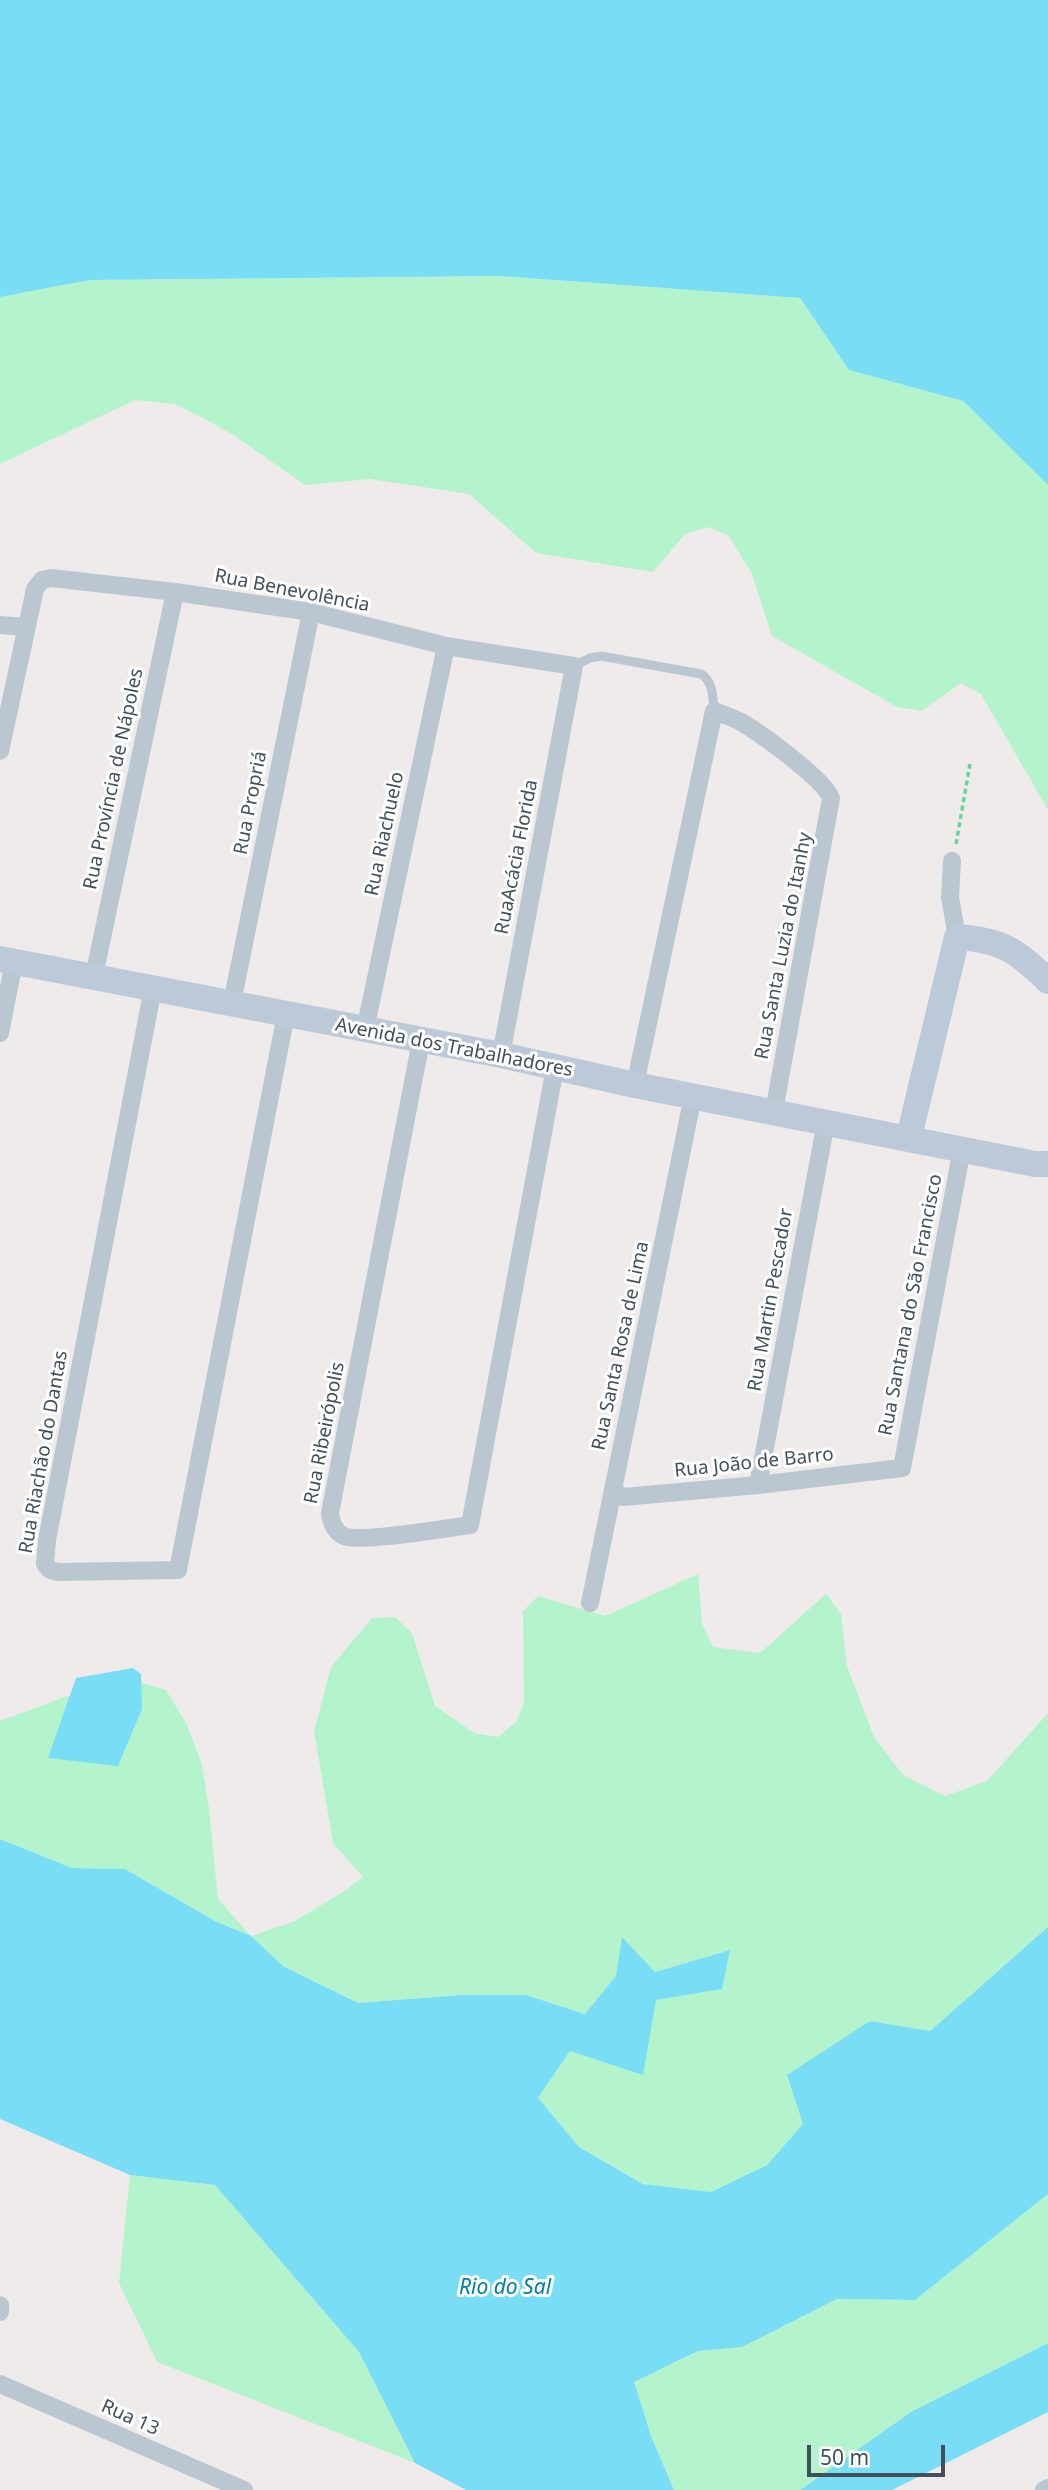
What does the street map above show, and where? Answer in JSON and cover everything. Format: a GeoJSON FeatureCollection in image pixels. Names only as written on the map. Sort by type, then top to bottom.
{"type":"FeatureCollection","features":[{"type":"Feature","properties":{"kind":"street","name":"Rua Benevolência"},"geometry":{"type":"LineString","coordinates":[[26,627],[35,589],[42,580],[59,578],[311,612],[446,646],[575,666]]}},
{"type":"Feature","properties":{"kind":"street","name":"Rua Província de Nápoles"},"geometry":{"type":"LineString","coordinates":[[94,976],[175,592]]}},
{"type":"Feature","properties":{"kind":"street","name":"Rua Propriá"},"geometry":{"type":"LineString","coordinates":[[232,1003],[311,612]]}},
{"type":"Feature","properties":{"kind":"street"},"geometry":{"type":"LineString","coordinates":[[0,625],[26,627],[0,751]]}},
{"type":"Feature","properties":{"kind":"street","name":"Rua Riachuelo"},"geometry":{"type":"LineString","coordinates":[[365,1030],[446,646]]}},
{"type":"Feature","properties":{"kind":"street","name":"RuaAcácia Florida"},"geometry":{"type":"LineString","coordinates":[[501,1055],[575,666]]}},
{"type":"Feature","properties":{"kind":"street"},"geometry":{"type":"LineString","coordinates":[[635,1085],[714,711]]}},
{"type":"Feature","properties":{"kind":"street","name":"Rua Santa Luzia do Itanhy"},"geometry":{"type":"LineString","coordinates":[[714,711],[759,733],[827,789],[830,795],[831,807],[774,1111]]}},
{"type":"Feature","properties":{"kind":"street"},"geometry":{"type":"LineString","coordinates":[[909,1137],[957,937],[950,897],[953,861]]}},
{"type":"Feature","properties":{"kind":"street"},"geometry":{"type":"LineString","coordinates":[[957,937],[978,938],[1002,944],[1048,981]]}},
{"type":"Feature","properties":{"kind":"street"},"geometry":{"type":"LineString","coordinates":[[0,1033],[7,960]]}},
{"type":"Feature","properties":{"kind":"street","name":"Avenida dos Trabalhadores"},"geometry":{"type":"LineString","coordinates":[[7,960],[501,1055],[555,1069],[1035,1164],[1048,1164]]}},
{"type":"Feature","properties":{"kind":"street","name":"Rua Riachão do Dantas"},"geometry":{"type":"LineString","coordinates":[[153,988],[47,1540],[46,1564],[51,1570],[58,1572],[178,1570],[286,1014]]}},
{"type":"Feature","properties":{"kind":"street","name":"Rua Ribeirópolis"},"geometry":{"type":"LineString","coordinates":[[422,1041],[330,1513],[336,1529],[349,1537],[372,1537],[470,1525],[555,1069]]}},
{"type":"Feature","properties":{"kind":"street","name":"Rua Santa Rosa de Lima"},"geometry":{"type":"LineString","coordinates":[[590,1603],[693,1096]]}},
{"type":"Feature","properties":{"kind":"street","name":"Rua Martin Pescador"},"geometry":{"type":"LineString","coordinates":[[758,1485],[825,1122]]}},
{"type":"Feature","properties":{"kind":"street","name":"Rua Santana do São Francisco"},"geometry":{"type":"LineString","coordinates":[[902,1468],[962,1149]]}},
{"type":"Feature","properties":{"kind":"street","name":"Rua João de Barro"},"geometry":{"type":"LineString","coordinates":[[613,1490],[622,1497],[902,1468]]}},
{"type":"Feature","properties":{"kind":"street"},"geometry":{"type":"LineString","coordinates":[[0,2305],[0,2312]]}},
{"type":"Feature","properties":{"kind":"street","name":"Rua 13"},"geometry":{"type":"LineString","coordinates":[[0,2384],[211,2484],[244,2490]]}},
{"type":"Feature","properties":{"kind":"lane"},"geometry":{"type":"LineString","coordinates":[[575,666],[601,656],[701,674],[710,685],[714,711]]}},
{"type":"Feature","properties":{"kind":"path"},"geometry":{"type":"LineString","coordinates":[[953,861],[970,764]]}},
{"type":"Feature","properties":{"kind":"green space"},"geometry":{"type":"Polygon","coordinates":[[[500,276],[800,298],[849,370],[963,401],[1048,485],[1048,810],[981,694],[961,683],[921,711],[897,707],[772,636],[752,574],[729,536],[709,527],[685,534],[653,572],[536,553],[469,494],[370,479],[305,485],[232,434],[175,404],[135,400],[0,464],[0,297],[90,280],[500,276]]]}},
{"type":"Feature","properties":{"kind":"green space"},"geometry":{"type":"Polygon","coordinates":[[[698,1574],[702,1624],[713,1647],[760,1653],[826,1594],[841,1614],[847,1666],[874,1737],[903,1775],[945,1796],[987,1781],[1048,1713],[1048,1927],[930,2031],[870,2021],[803,2124],[767,2165],[711,2192],[644,2184],[579,2147],[538,2098],[570,2051],[656,2000],[722,1989],[729,1950],[655,1972],[622,1938],[616,1976],[586,2014],[526,1995],[461,1995],[358,2003],[283,1966],[251,1936],[295,1921],[363,1877],[333,1843],[314,1731],[331,1667],[372,1618],[395,1617],[412,1633],[435,1706],[474,1733],[498,1737],[516,1722],[524,1703],[523,1611],[538,1596],[605,1616],[698,1574]]]}},
{"type":"Feature","properties":{"kind":"green space"},"geometry":{"type":"Polygon","coordinates":[[[125,1678],[166,1690],[187,1725],[202,1765],[218,1899],[251,1936],[215,1921],[125,1869],[72,1868],[0,1839],[0,1721],[108,1681],[125,1678]]]}},
{"type":"Feature","properties":{"kind":"green space"},"geometry":{"type":"Polygon","coordinates":[[[130,2175],[215,2185],[359,2352],[415,2463],[157,2362],[119,2283],[130,2175]]]}},
{"type":"Feature","properties":{"kind":"green space"},"geometry":{"type":"Polygon","coordinates":[[[1048,2194],[1048,2343],[911,2412],[800,2490],[674,2490],[651,2436],[633,2382],[698,2351],[742,2347],[837,2299],[915,2300],[1048,2194]]]}},
{"type":"Feature","properties":{"kind":"water"},"geometry":{"type":"Polygon","coordinates":[[[0,0],[1048,0],[1048,485],[963,401],[849,370],[800,298],[500,276],[90,280],[0,297],[0,0]]]}},
{"type":"Feature","properties":{"kind":"water"},"geometry":{"type":"Polygon","coordinates":[[[133,1668],[141,1674],[142,1709],[118,1766],[48,1758],[76,1678],[133,1668]]]}},
{"type":"Feature","properties":{"kind":"water","name":"Rio do Sal"},"geometry":{"type":"Polygon","coordinates":[[[0,1839],[72,1868],[125,1869],[215,1921],[251,1936],[283,1966],[358,2003],[461,1995],[526,1995],[585,2014],[616,1976],[622,1937],[655,1972],[730,1950],[722,1989],[656,2000],[643,2075],[570,2051],[538,2098],[579,2147],[643,2184],[711,2192],[767,2165],[803,2124],[787,2075],[870,2021],[930,2031],[1048,1927],[1048,2194],[915,2300],[837,2299],[742,2347],[698,2351],[634,2382],[651,2436],[674,2490],[466,2490],[415,2463],[359,2352],[215,2185],[130,2175],[0,2119],[0,1839]]]}},
{"type":"Feature","properties":{"kind":"water"},"geometry":{"type":"Polygon","coordinates":[[[1048,2343],[1048,2412],[892,2490],[800,2490],[911,2412],[1048,2343]]]}}]}
